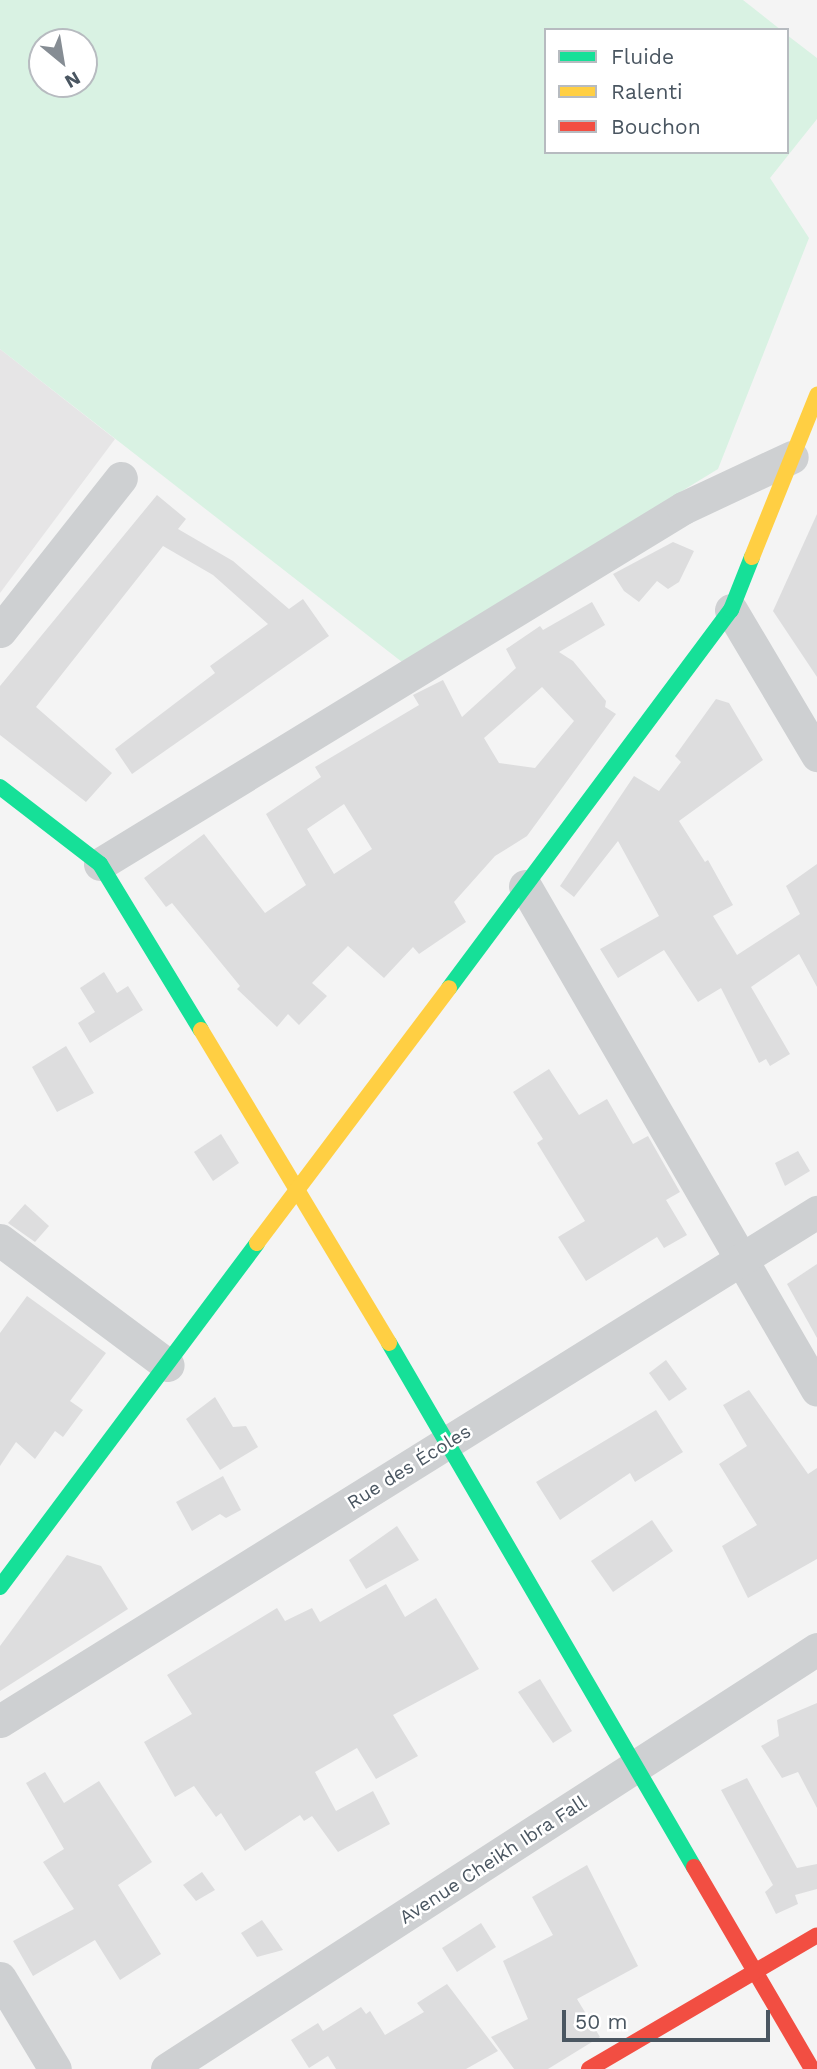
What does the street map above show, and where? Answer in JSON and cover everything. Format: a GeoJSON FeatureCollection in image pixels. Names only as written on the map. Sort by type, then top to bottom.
{"type":"FeatureCollection","features":[{"type":"Feature","properties":{"kind":"main road"},"geometry":{"type":"LineString","coordinates":[[0,1587],[731,610],[817,395]]}},
{"type":"Feature","properties":{"kind":"main road"},"geometry":{"type":"LineString","coordinates":[[0,787],[100,864],[299,1189],[812,2069]]}},
{"type":"Feature","properties":{"kind":"main road"},"geometry":{"type":"LineString","coordinates":[[589,2069],[817,1935]]}},
{"type":"Feature","properties":{"kind":"street"},"geometry":{"type":"LineString","coordinates":[[100,864],[683,508],[792,457]]}},
{"type":"Feature","properties":{"kind":"street"},"geometry":{"type":"LineString","coordinates":[[0,631],[121,478]]}},
{"type":"Feature","properties":{"kind":"street"},"geometry":{"type":"LineString","coordinates":[[731,610],[817,755]]}},
{"type":"Feature","properties":{"kind":"street"},"geometry":{"type":"LineString","coordinates":[[525,887],[817,1390]]}},
{"type":"Feature","properties":{"kind":"street","name":"Rue des Écoles"},"geometry":{"type":"LineString","coordinates":[[0,1721],[817,1212]]}},
{"type":"Feature","properties":{"kind":"street"},"geometry":{"type":"LineString","coordinates":[[0,1240],[168,1365]]}},
{"type":"Feature","properties":{"kind":"street","name":"Avenue Cheikh Ibra Fall"},"geometry":{"type":"LineString","coordinates":[[167,2069],[637,1768],[817,1649]]}},
{"type":"Feature","properties":{"kind":"street"},"geometry":{"type":"LineString","coordinates":[[0,1978],[55,2069]]}},
{"type":"Feature","properties":{"kind":"shaded area"},"geometry":{"type":"Polygon","coordinates":[[[0,349],[115,439],[0,593],[0,349]]]}},
{"type":"Feature","properties":{"kind":"green space"},"geometry":{"type":"Polygon","coordinates":[[[0,0],[743,0],[778,28],[544,28],[544,154],[789,154],[789,37],[817,58],[817,119],[770,178],[809,238],[718,469],[402,662],[0,349],[0,0]]]}},
{"type":"Feature","properties":{"kind":"building"},"geometry":{"type":"Polygon","coordinates":[[[157,495],[186,519],[178,529],[233,561],[289,609],[303,599],[329,636],[132,774],[115,749],[215,673],[210,666],[268,624],[213,575],[163,546],[36,707],[112,773],[86,802],[0,735],[0,686],[157,495]]]}},
{"type":"Feature","properties":{"kind":"building"},"geometry":{"type":"Polygon","coordinates":[[[817,514],[817,677],[773,611],[817,514]]]}},
{"type":"Feature","properties":{"kind":"building"},"geometry":{"type":"Polygon","coordinates":[[[673,542],[694,551],[679,582],[668,589],[657,581],[639,602],[624,591],[613,574],[673,542]]]}},
{"type":"Feature","properties":{"kind":"building"},"geometry":{"type":"Polygon","coordinates":[[[592,602],[605,625],[559,652],[573,661],[606,701],[605,707],[616,714],[527,836],[495,856],[454,902],[466,922],[419,954],[413,947],[384,978],[348,946],[312,983],[327,996],[299,1025],[288,1014],[277,1027],[237,989],[240,986],[172,903],[166,907],[144,878],[204,834],[265,913],[306,885],[266,814],[321,777],[315,767],[419,705],[413,695],[443,680],[462,717],[516,668],[506,649],[540,626],[543,630],[592,602]],[[542,687],[484,738],[499,763],[535,768],[574,721],[542,687]],[[344,804],[307,829],[334,874],[372,849],[344,804]]]}},
{"type":"Feature","properties":{"kind":"building"},"geometry":{"type":"Polygon","coordinates":[[[716,699],[729,703],[763,760],[679,821],[705,862],[708,860],[733,905],[713,916],[737,955],[800,914],[786,886],[817,864],[817,987],[799,954],[751,987],[790,1054],[770,1066],[766,1059],[759,1063],[721,988],[698,1002],[664,950],[618,978],[600,949],[659,916],[618,841],[574,897],[560,886],[634,776],[659,791],[681,762],[675,756],[716,699]]]}},
{"type":"Feature","properties":{"kind":"building"},"geometry":{"type":"Polygon","coordinates":[[[104,972],[117,993],[128,986],[143,1010],[90,1043],[78,1023],[95,1012],[80,988],[104,972]]]}},
{"type":"Feature","properties":{"kind":"building"},"geometry":{"type":"Polygon","coordinates":[[[66,1046],[94,1093],[57,1112],[32,1067],[66,1046]]]}},
{"type":"Feature","properties":{"kind":"building"},"geometry":{"type":"Polygon","coordinates":[[[549,1069],[579,1115],[607,1099],[633,1144],[648,1136],[680,1192],[666,1200],[687,1235],[664,1248],[657,1237],[586,1281],[558,1237],[585,1221],[537,1143],[543,1139],[513,1092],[549,1069]]]}},
{"type":"Feature","properties":{"kind":"building"},"geometry":{"type":"Polygon","coordinates":[[[221,1134],[239,1163],[213,1181],[194,1152],[221,1134]]]}},
{"type":"Feature","properties":{"kind":"building"},"geometry":{"type":"Polygon","coordinates":[[[798,1151],[810,1171],[785,1186],[775,1163],[798,1151]]]}},
{"type":"Feature","properties":{"kind":"building"},"geometry":{"type":"Polygon","coordinates":[[[25,1204],[49,1226],[35,1242],[8,1223],[25,1204]]]}},
{"type":"Feature","properties":{"kind":"building"},"geometry":{"type":"Polygon","coordinates":[[[817,1264],[817,1338],[787,1284],[817,1264]]]}},
{"type":"Feature","properties":{"kind":"building"},"geometry":{"type":"Polygon","coordinates":[[[27,1296],[106,1353],[70,1401],[83,1410],[63,1437],[55,1431],[35,1459],[16,1442],[0,1466],[0,1333],[27,1296]]]}},
{"type":"Feature","properties":{"kind":"building"},"geometry":{"type":"Polygon","coordinates":[[[666,1360],[687,1389],[669,1401],[649,1373],[666,1360]]]}},
{"type":"Feature","properties":{"kind":"building"},"geometry":{"type":"Polygon","coordinates":[[[749,1390],[808,1474],[817,1468],[817,1559],[748,1598],[722,1546],[757,1525],[719,1464],[747,1446],[723,1405],[749,1390]]]}},
{"type":"Feature","properties":{"kind":"building"},"geometry":{"type":"Polygon","coordinates":[[[215,1397],[233,1427],[246,1426],[258,1447],[220,1470],[186,1419],[215,1397]]]}},
{"type":"Feature","properties":{"kind":"building"},"geometry":{"type":"Polygon","coordinates":[[[656,1410],[683,1452],[635,1482],[630,1473],[560,1520],[536,1482],[656,1410]]]}},
{"type":"Feature","properties":{"kind":"building"},"geometry":{"type":"Polygon","coordinates":[[[223,1476],[241,1510],[226,1518],[220,1514],[192,1531],[176,1502],[223,1476]]]}},
{"type":"Feature","properties":{"kind":"building"},"geometry":{"type":"Polygon","coordinates":[[[652,1520],[673,1551],[613,1592],[591,1561],[652,1520]]]}},
{"type":"Feature","properties":{"kind":"building"},"geometry":{"type":"Polygon","coordinates":[[[397,1526],[419,1560],[366,1589],[349,1560],[397,1526]]]}},
{"type":"Feature","properties":{"kind":"building"},"geometry":{"type":"Polygon","coordinates":[[[67,1555],[101,1566],[128,1609],[0,1691],[0,1646],[67,1555]]]}},
{"type":"Feature","properties":{"kind":"building"},"geometry":{"type":"Polygon","coordinates":[[[386,1584],[405,1617],[436,1598],[479,1669],[393,1715],[418,1756],[376,1779],[357,1748],[315,1772],[336,1811],[373,1791],[390,1824],[338,1852],[312,1816],[304,1821],[300,1815],[245,1851],[221,1813],[216,1817],[194,1786],[175,1797],[144,1742],[192,1714],[167,1675],[277,1608],[285,1621],[312,1608],[320,1622],[386,1584]]]}},
{"type":"Feature","properties":{"kind":"building"},"geometry":{"type":"Polygon","coordinates":[[[540,1679],[572,1731],[553,1743],[518,1692],[540,1679]]]}},
{"type":"Feature","properties":{"kind":"building"},"geometry":{"type":"Polygon","coordinates":[[[817,1703],[817,1808],[798,1772],[782,1778],[761,1746],[779,1736],[777,1720],[817,1703]]]}},
{"type":"Feature","properties":{"kind":"building"},"geometry":{"type":"Polygon","coordinates":[[[45,1772],[64,1803],[99,1781],[152,1862],[118,1885],[161,1954],[120,1980],[95,1940],[33,1976],[13,1941],[74,1909],[43,1862],[64,1849],[26,1783],[45,1772]]]}},
{"type":"Feature","properties":{"kind":"building"},"geometry":{"type":"Polygon","coordinates":[[[747,1778],[797,1868],[817,1864],[817,1889],[795,1895],[798,1904],[776,1914],[765,1892],[773,1885],[721,1790],[747,1778]]]}},
{"type":"Feature","properties":{"kind":"building"},"geometry":{"type":"Polygon","coordinates":[[[587,1865],[638,1966],[577,1999],[600,2037],[548,2069],[514,2069],[491,2037],[528,2019],[503,1961],[553,1935],[532,1897],[587,1865]]]}},
{"type":"Feature","properties":{"kind":"building"},"geometry":{"type":"Polygon","coordinates":[[[202,1872],[215,1890],[196,1901],[183,1885],[202,1872]]]}},
{"type":"Feature","properties":{"kind":"building"},"geometry":{"type":"Polygon","coordinates":[[[262,1920],[283,1950],[257,1957],[241,1933],[262,1920]]]}},
{"type":"Feature","properties":{"kind":"building"},"geometry":{"type":"Polygon","coordinates":[[[481,1923],[496,1947],[457,1972],[442,1948],[481,1923]]]}},
{"type":"Feature","properties":{"kind":"building"},"geometry":{"type":"Polygon","coordinates":[[[447,1984],[498,2051],[466,2069],[336,2069],[328,2056],[309,2068],[291,2040],[318,2023],[323,2031],[361,2007],[366,2014],[370,2011],[385,2035],[424,2012],[417,2003],[447,1984]]]}},
{"type":"Feature","properties":{"kind":"traffic: fast"},"geometry":{"type":"LineString","coordinates":[[449,988],[731,610],[752,557]]}},
{"type":"Feature","properties":{"kind":"traffic: fast"},"geometry":{"type":"LineString","coordinates":[[0,787],[100,864],[201,1030]]}},
{"type":"Feature","properties":{"kind":"traffic: fast"},"geometry":{"type":"LineString","coordinates":[[0,1587],[257,1243]]}},
{"type":"Feature","properties":{"kind":"traffic: fast"},"geometry":{"type":"LineString","coordinates":[[389,1343],[694,1867]]}},
{"type":"Feature","properties":{"kind":"traffic: slow"},"geometry":{"type":"LineString","coordinates":[[752,557],[817,395]]}},
{"type":"Feature","properties":{"kind":"traffic: slow"},"geometry":{"type":"LineString","coordinates":[[257,1243],[449,988]]}},
{"type":"Feature","properties":{"kind":"traffic: slow"},"geometry":{"type":"LineString","coordinates":[[201,1030],[389,1343]]}},
{"type":"Feature","properties":{"kind":"traffic: jam"},"geometry":{"type":"LineString","coordinates":[[694,1867],[812,2069]]}},
{"type":"Feature","properties":{"kind":"traffic: jam"},"geometry":{"type":"LineString","coordinates":[[589,2069],[817,1935]]}}]}
